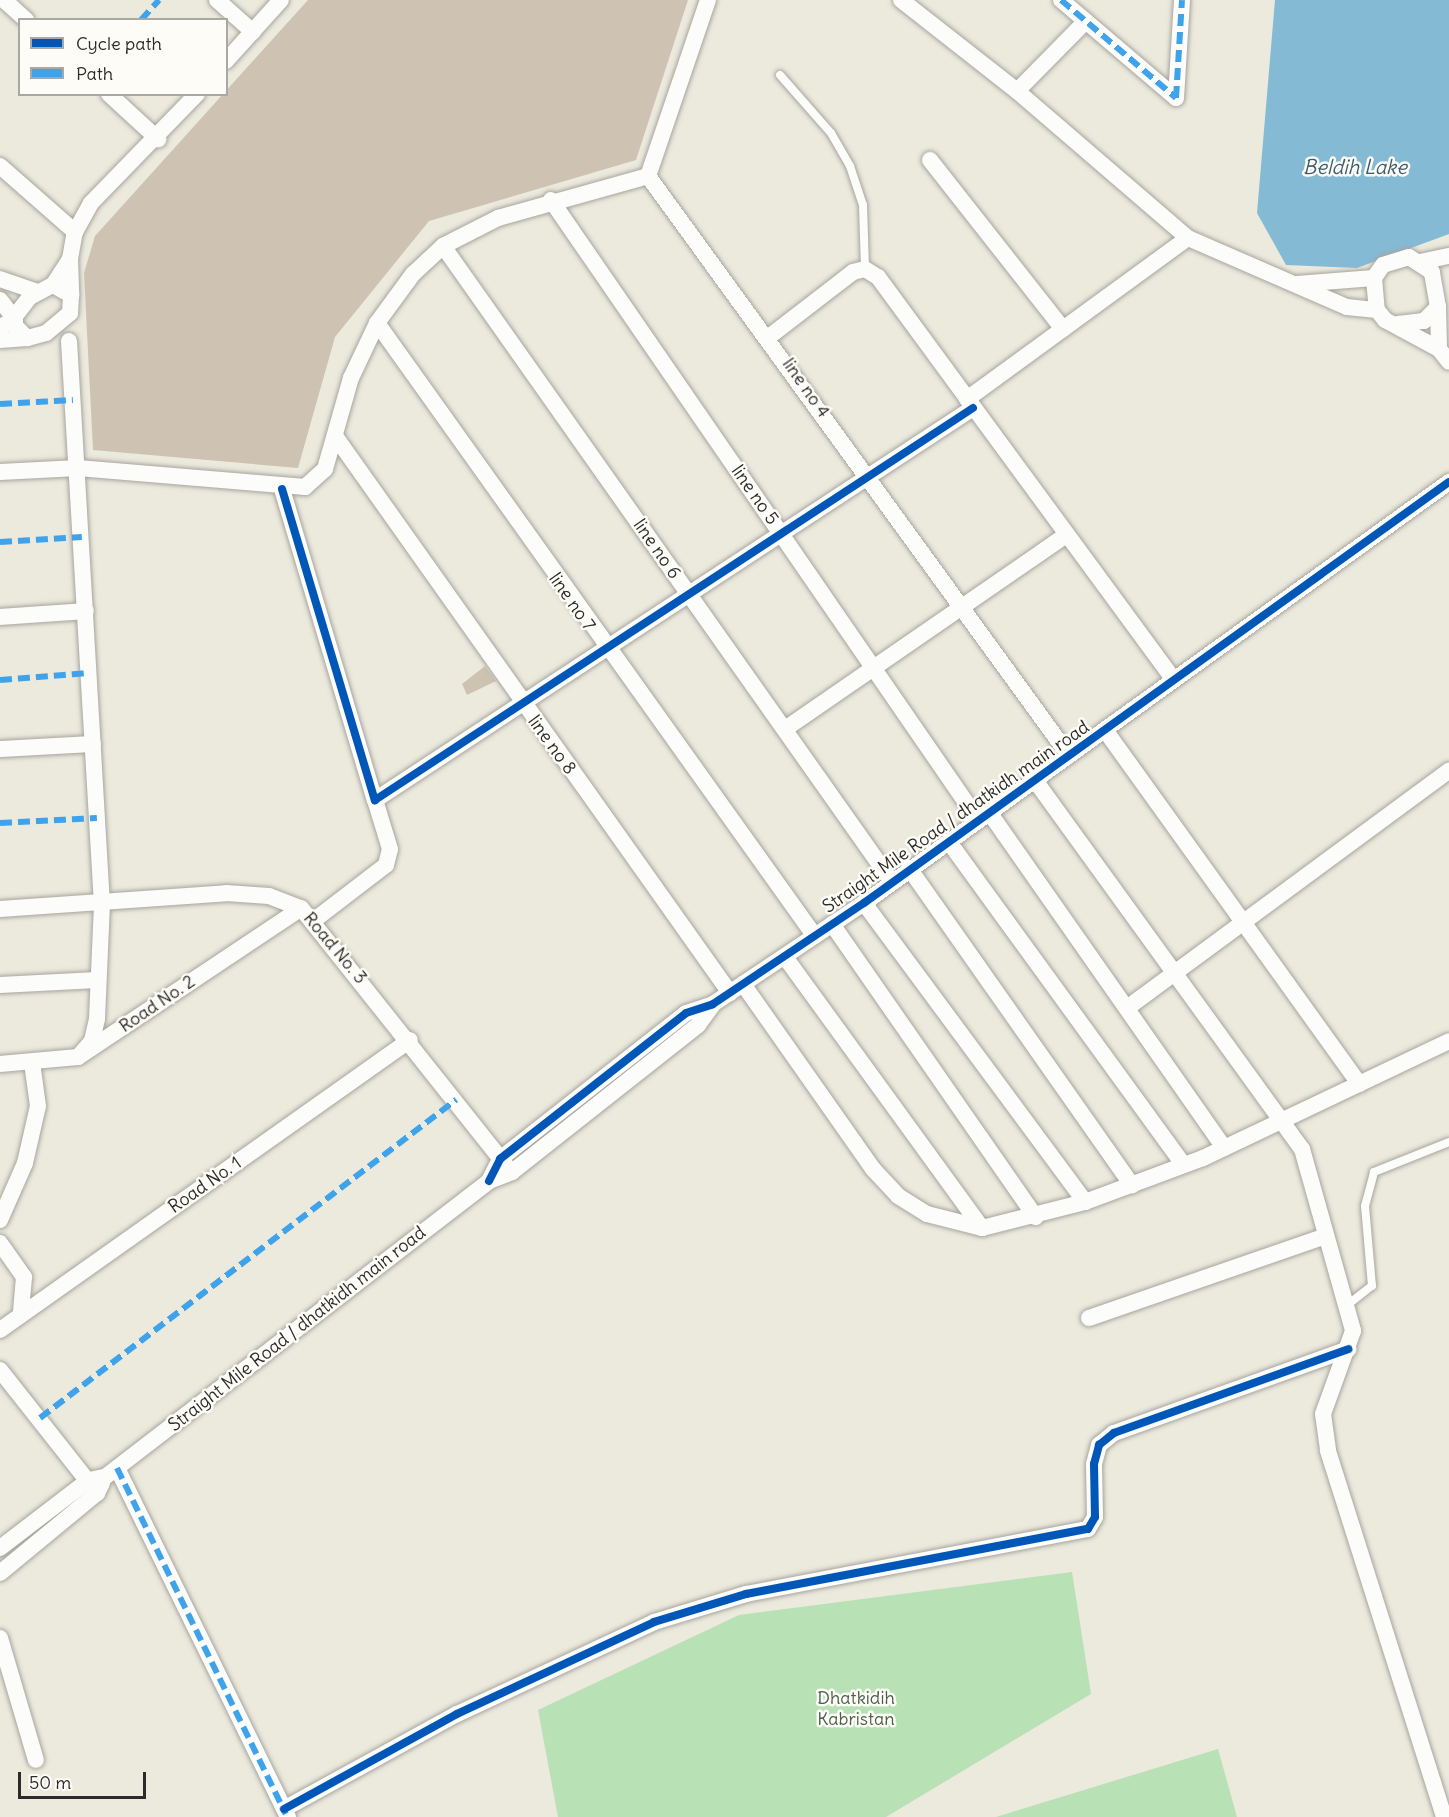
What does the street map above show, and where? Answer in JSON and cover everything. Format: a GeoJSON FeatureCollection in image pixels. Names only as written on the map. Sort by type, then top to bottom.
{"type":"FeatureCollection","features":[{"type":"Feature","properties":{"kind":"street"},"geometry":{"type":"LineString","coordinates":[[4,0],[24,18]]}},
{"type":"Feature","properties":{"kind":"street"},"geometry":{"type":"LineString","coordinates":[[217,0],[253,32]]}},
{"type":"Feature","properties":{"kind":"street"},"geometry":{"type":"LineString","coordinates":[[228,59],[281,0]]}},
{"type":"Feature","properties":{"kind":"street"},"geometry":{"type":"LineString","coordinates":[[0,472],[78,468],[282,489],[305,487],[325,469],[351,378],[377,323],[413,274],[443,246],[498,218],[551,200],[648,176],[708,0]]}},
{"type":"Feature","properties":{"kind":"street"},"geometry":{"type":"LineString","coordinates":[[901,0],[1017,91],[1188,238],[1347,307],[1377,310],[1444,356]]}},
{"type":"Feature","properties":{"kind":"street"},"geometry":{"type":"LineString","coordinates":[[1061,0],[1176,98],[1182,0]]}},
{"type":"Feature","properties":{"kind":"street"},"geometry":{"type":"LineString","coordinates":[[1017,91],[1086,21]]}},
{"type":"Feature","properties":{"kind":"street"},"geometry":{"type":"LineString","coordinates":[[111,96],[158,139]]}},
{"type":"Feature","properties":{"kind":"street"},"geometry":{"type":"LineString","coordinates":[[78,1057],[95,1030],[102,904],[69,341],[70,259],[75,232],[91,203],[158,139],[195,96]]}},
{"type":"Feature","properties":{"kind":"street"},"geometry":{"type":"LineString","coordinates":[[930,160],[1063,329]]}},
{"type":"Feature","properties":{"kind":"street"},"geometry":{"type":"LineString","coordinates":[[0,166],[75,232]]}},
{"type":"Feature","properties":{"kind":"street","name":"line no 4"},"geometry":{"type":"LineString","coordinates":[[648,176],[770,336],[1068,754]]}},
{"type":"Feature","properties":{"kind":"street","name":"line no 5"},"geometry":{"type":"LineString","coordinates":[[551,200],[875,669],[1127,1008],[1224,1148]]}},
{"type":"Feature","properties":{"kind":"street"},"geometry":{"type":"LineString","coordinates":[[375,800],[523,706],[605,649],[870,476],[970,403],[1063,329],[1188,238]]}},
{"type":"Feature","properties":{"kind":"street","name":"line no 6"},"geometry":{"type":"LineString","coordinates":[[443,246],[892,882]]}},
{"type":"Feature","properties":{"kind":"street"},"geometry":{"type":"LineString","coordinates":[[1293,284],[1374,278],[1393,261],[1409,256],[1432,272],[1442,296],[1444,356]]}},
{"type":"Feature","properties":{"kind":"street"},"geometry":{"type":"LineString","coordinates":[[1420,262],[1449,256]]}},
{"type":"Feature","properties":{"kind":"street"},"geometry":{"type":"LineString","coordinates":[[27,338],[15,326],[15,316],[37,292],[53,285],[70,259]]}},
{"type":"Feature","properties":{"kind":"street"},"geometry":{"type":"LineString","coordinates":[[770,336],[853,272],[865,269],[878,276],[1065,536],[1172,676]]}},
{"type":"Feature","properties":{"kind":"street"},"geometry":{"type":"LineString","coordinates":[[1374,278],[1377,310]]}},
{"type":"Feature","properties":{"kind":"street"},"geometry":{"type":"LineString","coordinates":[[0,279],[37,292]]}},
{"type":"Feature","properties":{"kind":"street"},"geometry":{"type":"LineString","coordinates":[[53,285],[71,295]]}},
{"type":"Feature","properties":{"kind":"street"},"geometry":{"type":"LineString","coordinates":[[1398,324],[1424,321],[1442,296]]}},
{"type":"Feature","properties":{"kind":"street"},"geometry":{"type":"LineString","coordinates":[[0,300],[15,319],[0,327]]}},
{"type":"Feature","properties":{"kind":"street"},"geometry":{"type":"LineString","coordinates":[[0,340],[27,338],[46,333],[70,313]]}},
{"type":"Feature","properties":{"kind":"street","name":"line no 7"},"geometry":{"type":"LineString","coordinates":[[377,323],[605,649],[814,935]]}},
{"type":"Feature","properties":{"kind":"street"},"geometry":{"type":"LineString","coordinates":[[46,333],[69,341]]}},
{"type":"Feature","properties":{"kind":"street","name":"line no 8"},"geometry":{"type":"LineString","coordinates":[[335,436],[523,706],[873,1169],[898,1196],[927,1214],[982,1228]]}},
{"type":"Feature","properties":{"kind":"street","name":"Straight Mile Road / dhatkidh main road"},"geometry":{"type":"LineString","coordinates":[[489,1181],[500,1159],[686,1013],[713,1004],[864,903],[909,868],[1105,730],[1172,676],[1449,482]]}},
{"type":"Feature","properties":{"kind":"street"},"geometry":{"type":"LineString","coordinates":[[282,489],[390,849],[386,865],[313,921]]}},
{"type":"Feature","properties":{"kind":"street"},"geometry":{"type":"LineString","coordinates":[[784,729],[875,669],[1065,536]]}},
{"type":"Feature","properties":{"kind":"street"},"geometry":{"type":"LineString","coordinates":[[0,617],[86,611]]}},
{"type":"Feature","properties":{"kind":"street"},"geometry":{"type":"LineString","coordinates":[[1105,730],[1359,1084]]}},
{"type":"Feature","properties":{"kind":"street"},"geometry":{"type":"LineString","coordinates":[[0,749],[93,744]]}},
{"type":"Feature","properties":{"kind":"street"},"geometry":{"type":"LineString","coordinates":[[1127,1008],[1244,925],[1449,771]]}},
{"type":"Feature","properties":{"kind":"street"},"geometry":{"type":"LineString","coordinates":[[1034,779],[1302,1149],[1353,1331],[1348,1349],[1332,1378],[1323,1414],[1328,1451],[1444,1817]]}},
{"type":"Feature","properties":{"kind":"street"},"geometry":{"type":"LineString","coordinates":[[949,842],[1184,1165]]}},
{"type":"Feature","properties":{"kind":"street"},"geometry":{"type":"LineString","coordinates":[[909,868],[1132,1185]]}},
{"type":"Feature","properties":{"kind":"street","name":"Road No. 3"},"geometry":{"type":"LineString","coordinates":[[0,909],[102,904],[226,893],[268,896],[301,908],[410,1040],[512,1172]]}},
{"type":"Feature","properties":{"kind":"street"},"geometry":{"type":"LineString","coordinates":[[864,903],[1085,1202]]}},
{"type":"Feature","properties":{"kind":"street","name":"Road No. 2"},"geometry":{"type":"LineString","coordinates":[[0,1064],[32,1063],[78,1057],[301,908]]}},
{"type":"Feature","properties":{"kind":"street"},"geometry":{"type":"LineString","coordinates":[[831,924],[1036,1217]]}},
{"type":"Feature","properties":{"kind":"street"},"geometry":{"type":"LineString","coordinates":[[785,957],[982,1228],[1036,1217],[1085,1202],[1184,1165],[1449,1041]]}},
{"type":"Feature","properties":{"kind":"street"},"geometry":{"type":"LineString","coordinates":[[0,985],[97,980]]}},
{"type":"Feature","properties":{"kind":"street","name":"Straight Mile Road / dhatkidh main road"},"geometry":{"type":"LineString","coordinates":[[0,1548],[102,1480],[489,1181],[512,1172],[698,1025],[713,1004]]}},
{"type":"Feature","properties":{"kind":"street","name":"Road No. 1"},"geometry":{"type":"LineString","coordinates":[[0,1330],[410,1040]]}},
{"type":"Feature","properties":{"kind":"street"},"geometry":{"type":"LineString","coordinates":[[0,1220],[25,1163],[38,1106],[32,1063]]}},
{"type":"Feature","properties":{"kind":"street"},"geometry":{"type":"LineString","coordinates":[[1089,1318],[1326,1236]]}},
{"type":"Feature","properties":{"kind":"street"},"geometry":{"type":"LineString","coordinates":[[0,1243],[24,1277],[21,1316]]}},
{"type":"Feature","properties":{"kind":"street"},"geometry":{"type":"LineString","coordinates":[[0,1370],[102,1480],[286,1813],[466,1709],[654,1622],[746,1594],[1088,1529],[1095,1517],[1094,1464],[1099,1445],[1114,1433],[1348,1349]]}},
{"type":"Feature","properties":{"kind":"street","name":"Straight Mile Road / dhatkidh main road"},"geometry":{"type":"LineString","coordinates":[[0,1573],[102,1480]]}},
{"type":"Feature","properties":{"kind":"street"},"geometry":{"type":"LineString","coordinates":[[0,1638],[36,1760]]}},
{"type":"Feature","properties":{"kind":"lane"},"geometry":{"type":"LineString","coordinates":[[780,75],[831,133],[850,166],[863,205],[865,269]]}},
{"type":"Feature","properties":{"kind":"lane"},"geometry":{"type":"LineString","coordinates":[[1346,1306],[1372,1286],[1365,1206],[1374,1172],[1449,1142]]}},
{"type":"Feature","properties":{"kind":"green space","name":"Dhatkidih Kabristan"},"geometry":{"type":"Polygon","coordinates":[[[1072,1572],[1091,1694],[886,1817],[558,1817],[538,1710],[739,1615],[1072,1572]]]}},
{"type":"Feature","properties":{"kind":"green space"},"geometry":{"type":"Polygon","coordinates":[[[1218,1749],[1237,1817],[996,1817],[1218,1749]]]}},
{"type":"Feature","properties":{"kind":"water","name":"Beldih Lake"},"geometry":{"type":"Polygon","coordinates":[[[1275,0],[1449,0],[1449,234],[1357,268],[1286,265],[1257,213],[1275,0]]]}},
{"type":"Feature","properties":{"kind":"building"},"geometry":{"type":"Polygon","coordinates":[[[308,0],[688,0],[636,160],[429,221],[335,337],[298,468],[93,450],[84,273],[95,236],[221,96],[228,96],[228,89],[308,0]]]}},
{"type":"Feature","properties":{"kind":"building"},"geometry":{"type":"Polygon","coordinates":[[[485,666],[496,681],[467,695],[462,684],[485,666]]]}},
{"type":"Feature","properties":{"kind":"marked path"},"geometry":{"type":"LineString","coordinates":[[143,18],[159,0]]}},
{"type":"Feature","properties":{"kind":"marked path"},"geometry":{"type":"LineString","coordinates":[[1061,0],[1176,98],[1182,0]]}},
{"type":"Feature","properties":{"kind":"marked path"},"geometry":{"type":"LineString","coordinates":[[0,404],[73,400]]}},
{"type":"Feature","properties":{"kind":"marked path"},"geometry":{"type":"LineString","coordinates":[[0,542],[82,537]]}},
{"type":"Feature","properties":{"kind":"marked path"},"geometry":{"type":"LineString","coordinates":[[0,680],[89,673]]}},
{"type":"Feature","properties":{"kind":"marked path"},"geometry":{"type":"LineString","coordinates":[[0,823],[97,818]]}},
{"type":"Feature","properties":{"kind":"marked path"},"geometry":{"type":"LineString","coordinates":[[40,1418],[456,1100]]}},
{"type":"Feature","properties":{"kind":"marked path"},"geometry":{"type":"LineString","coordinates":[[117,1468],[286,1814]]}},
{"type":"Feature","properties":{"kind":"cycle path"},"geometry":{"type":"LineString","coordinates":[[282,489],[375,800],[973,408]]}},
{"type":"Feature","properties":{"kind":"cycle path"},"geometry":{"type":"LineString","coordinates":[[489,1181],[500,1159],[686,1013],[713,1004],[864,903],[1449,482]]}},
{"type":"Feature","properties":{"kind":"cycle path"},"geometry":{"type":"LineString","coordinates":[[284,1809],[457,1714],[654,1622],[746,1594],[1088,1529],[1095,1517],[1094,1464],[1099,1445],[1114,1433],[1348,1349]]}}]}
